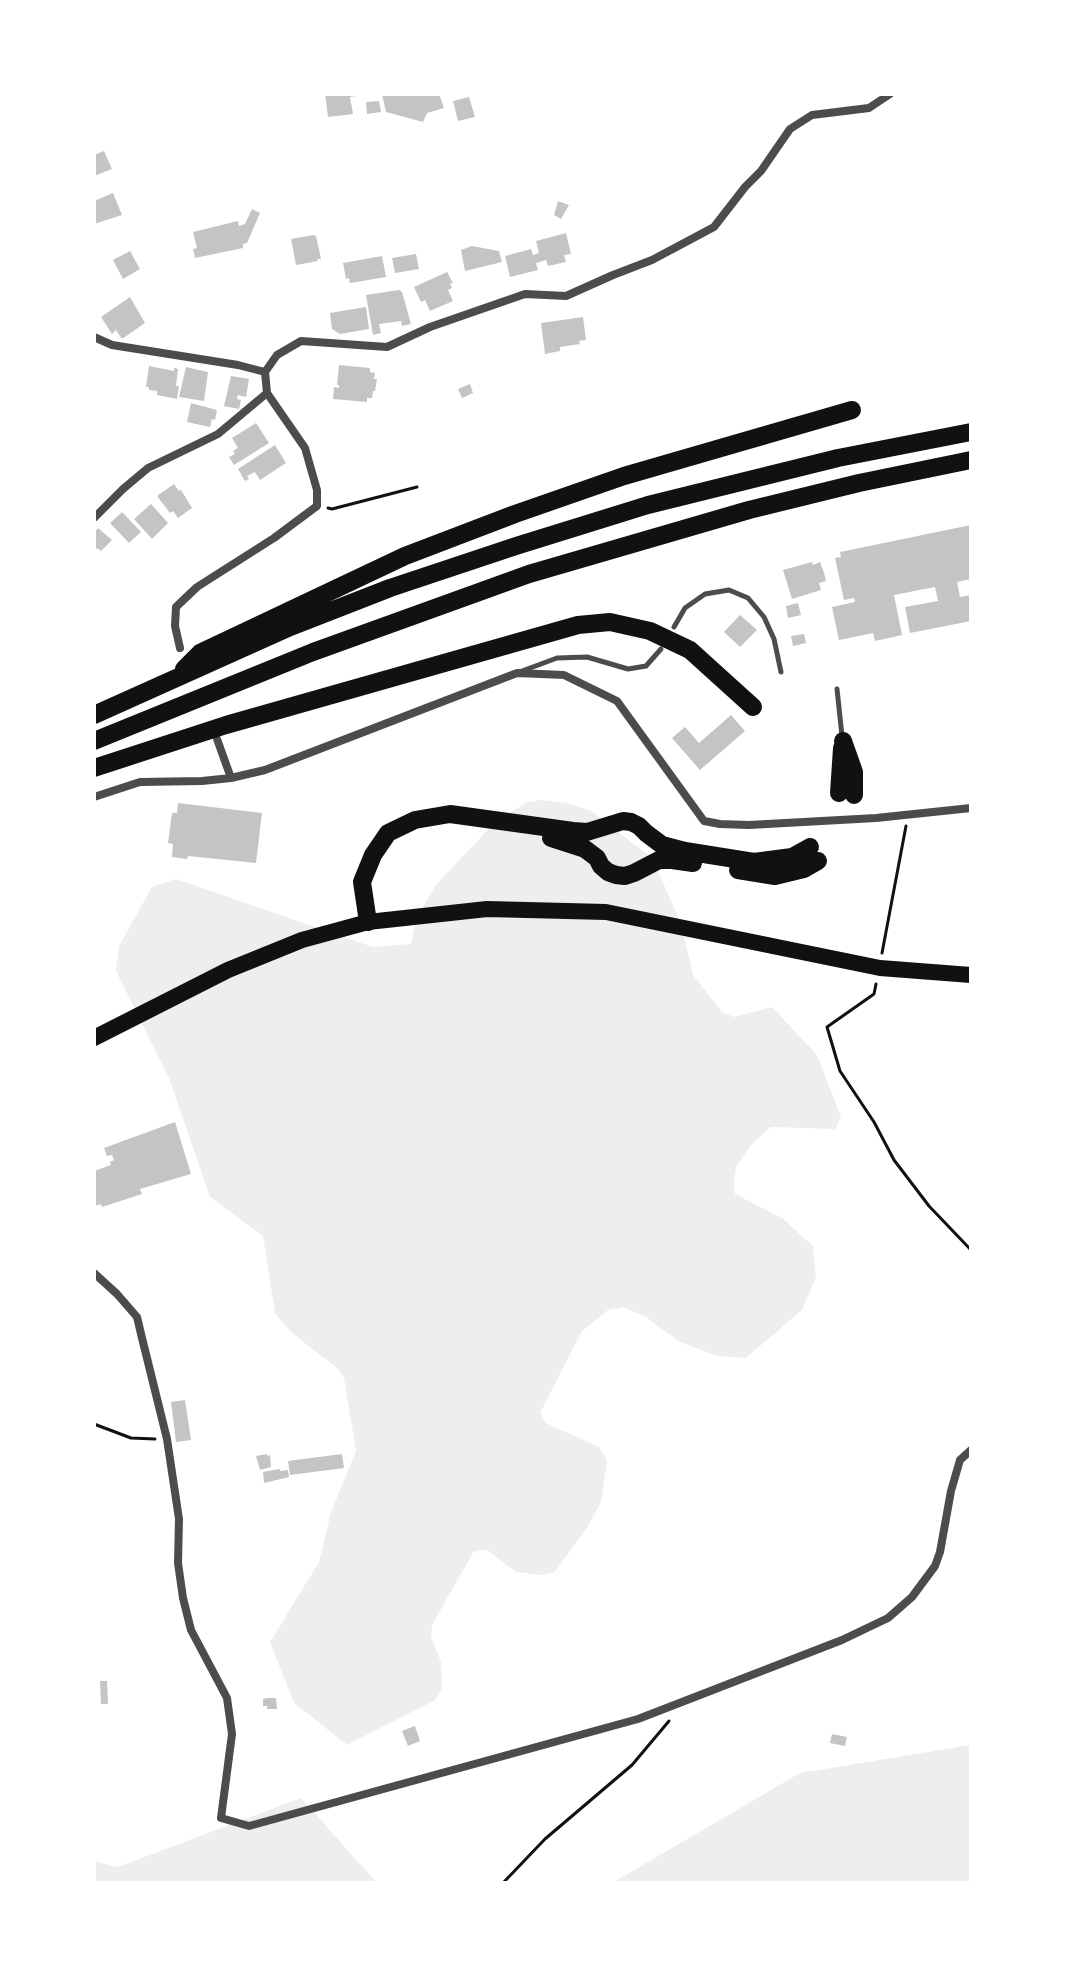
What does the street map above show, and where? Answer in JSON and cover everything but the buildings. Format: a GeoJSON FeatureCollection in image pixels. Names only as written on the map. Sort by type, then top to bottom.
{"type":"FeatureCollection","features":[{"type":"Feature","properties":{"kind":"highway"},"geometry":{"type":"LineString","coordinates":[[177,677],[200,653],[405,556],[624,476],[852,410]]}},
{"type":"Feature","properties":{"kind":"highway"},"geometry":{"type":"LineString","coordinates":[[94,715],[290,627],[390,588],[648,505],[838,458],[971,432]]}},
{"type":"Feature","properties":{"kind":"highway"},"geometry":{"type":"LineString","coordinates":[[94,741],[313,652],[529,574],[749,510],[971,460]]}},
{"type":"Feature","properties":{"kind":"highway"},"geometry":{"type":"LineString","coordinates":[[94,768],[226,725],[578,625],[610,622],[650,631],[690,650],[753,707]]}},
{"type":"Feature","properties":{"kind":"highway"},"geometry":{"type":"LineString","coordinates":[[843,741],[847,794]]}},
{"type":"Feature","properties":{"kind":"highway"},"geometry":{"type":"LineString","coordinates":[[368,922],[362,882],[373,855],[388,833],[415,820],[450,814],[466,816],[573,831],[587,832],[603,829],[614,822],[631,822],[639,826],[648,838],[662,845],[754,862],[814,854],[804,869],[775,876],[659,860],[625,876],[608,872],[596,854],[571,843],[466,816]]}},
{"type":"Feature","properties":{"kind":"main road"},"geometry":{"type":"LineString","coordinates":[[94,1038],[228,970],[302,940],[368,922],[487,909],[606,912],[880,968],[971,975]]}},
{"type":"Feature","properties":{"kind":"street"},"geometry":{"type":"LineString","coordinates":[[180,648],[175,626],[176,607],[197,587],[274,538],[317,506],[317,490],[305,448],[267,393],[265,372],[277,355],[301,341],[387,347],[430,327],[525,294],[566,296],[652,260],[714,227],[761,171],[790,129],[812,115],[869,108],[890,94]]}},
{"type":"Feature","properties":{"kind":"street"},"geometry":{"type":"LineString","coordinates":[[94,337],[112,345],[265,372]]}},
{"type":"Feature","properties":{"kind":"street"},"geometry":{"type":"LineString","coordinates":[[94,518],[148,468],[218,434],[267,393]]}},
{"type":"Feature","properties":{"kind":"street"},"geometry":{"type":"LineString","coordinates":[[94,797],[140,782],[202,781],[265,770],[517,673],[564,675],[617,701],[704,821],[749,825],[971,808]]}},
{"type":"Feature","properties":{"kind":"street"},"geometry":{"type":"LineString","coordinates":[[217,739],[231,778]]}},
{"type":"Feature","properties":{"kind":"street"},"geometry":{"type":"LineString","coordinates":[[94,1273],[137,1317],[167,1439],[179,1519],[178,1563],[183,1598],[191,1630],[227,1698],[232,1734],[221,1818],[249,1826],[638,1719],[842,1640],[888,1618],[912,1597],[935,1566],[960,1460],[971,1450]]}},
{"type":"Feature","properties":{"kind":"lane"},"geometry":{"type":"LineString","coordinates":[[674,627],[685,608],[705,594],[729,590],[739,594],[748,598],[764,617],[774,639],[781,672]]}},
{"type":"Feature","properties":{"kind":"lane"},"geometry":{"type":"LineString","coordinates":[[517,673],[557,658],[587,657],[628,669],[646,666],[661,649]]}},
{"type":"Feature","properties":{"kind":"lane"},"geometry":{"type":"LineString","coordinates":[[837,689],[843,741]]}},
{"type":"Feature","properties":{"kind":"path"},"geometry":{"type":"LineString","coordinates":[[317,506],[332,509],[417,487]]}},
{"type":"Feature","properties":{"kind":"path"},"geometry":{"type":"LineString","coordinates":[[908,815],[874,994],[827,1027],[840,1071],[874,1122],[894,1160],[929,1206],[971,1250]]}},
{"type":"Feature","properties":{"kind":"path"},"geometry":{"type":"LineString","coordinates":[[94,1424],[131,1438],[167,1439]]}},
{"type":"Feature","properties":{"kind":"path"},"geometry":{"type":"LineString","coordinates":[[503,1883],[545,1839],[632,1765],[670,1721]]}},
{"type":"Feature","properties":{"kind":"shaded area"},"geometry":{"type":"Polygon","coordinates":[[[528,802],[567,803],[591,811],[652,858],[681,923],[693,975],[722,1012],[734,1017],[772,1007],[817,1055],[841,1117],[835,1129],[771,1127],[751,1145],[736,1167],[734,1181],[735,1194],[782,1218],[813,1246],[816,1277],[802,1310],[746,1358],[717,1356],[678,1341],[646,1317],[623,1307],[608,1310],[582,1331],[540,1413],[546,1423],[599,1447],[607,1460],[601,1502],[588,1526],[555,1572],[542,1575],[516,1572],[487,1550],[474,1551],[432,1625],[431,1637],[441,1662],[442,1690],[435,1700],[347,1745],[294,1703],[270,1642],[319,1562],[331,1512],[356,1451],[344,1378],[336,1367],[292,1333],[275,1313],[263,1236],[210,1197],[169,1078],[116,971],[119,946],[152,887],[176,879],[373,947],[411,944],[417,917],[436,885],[496,821],[528,802]]]}},
{"type":"Feature","properties":{"kind":"shaded area"},"geometry":{"type":"Polygon","coordinates":[[[971,1745],[971,1883],[612,1883],[800,1773],[971,1745]]]}},
{"type":"Feature","properties":{"kind":"shaded area"},"geometry":{"type":"Polygon","coordinates":[[[301,1798],[377,1883],[94,1883],[94,1861],[118,1867],[301,1798]]]}}]}
